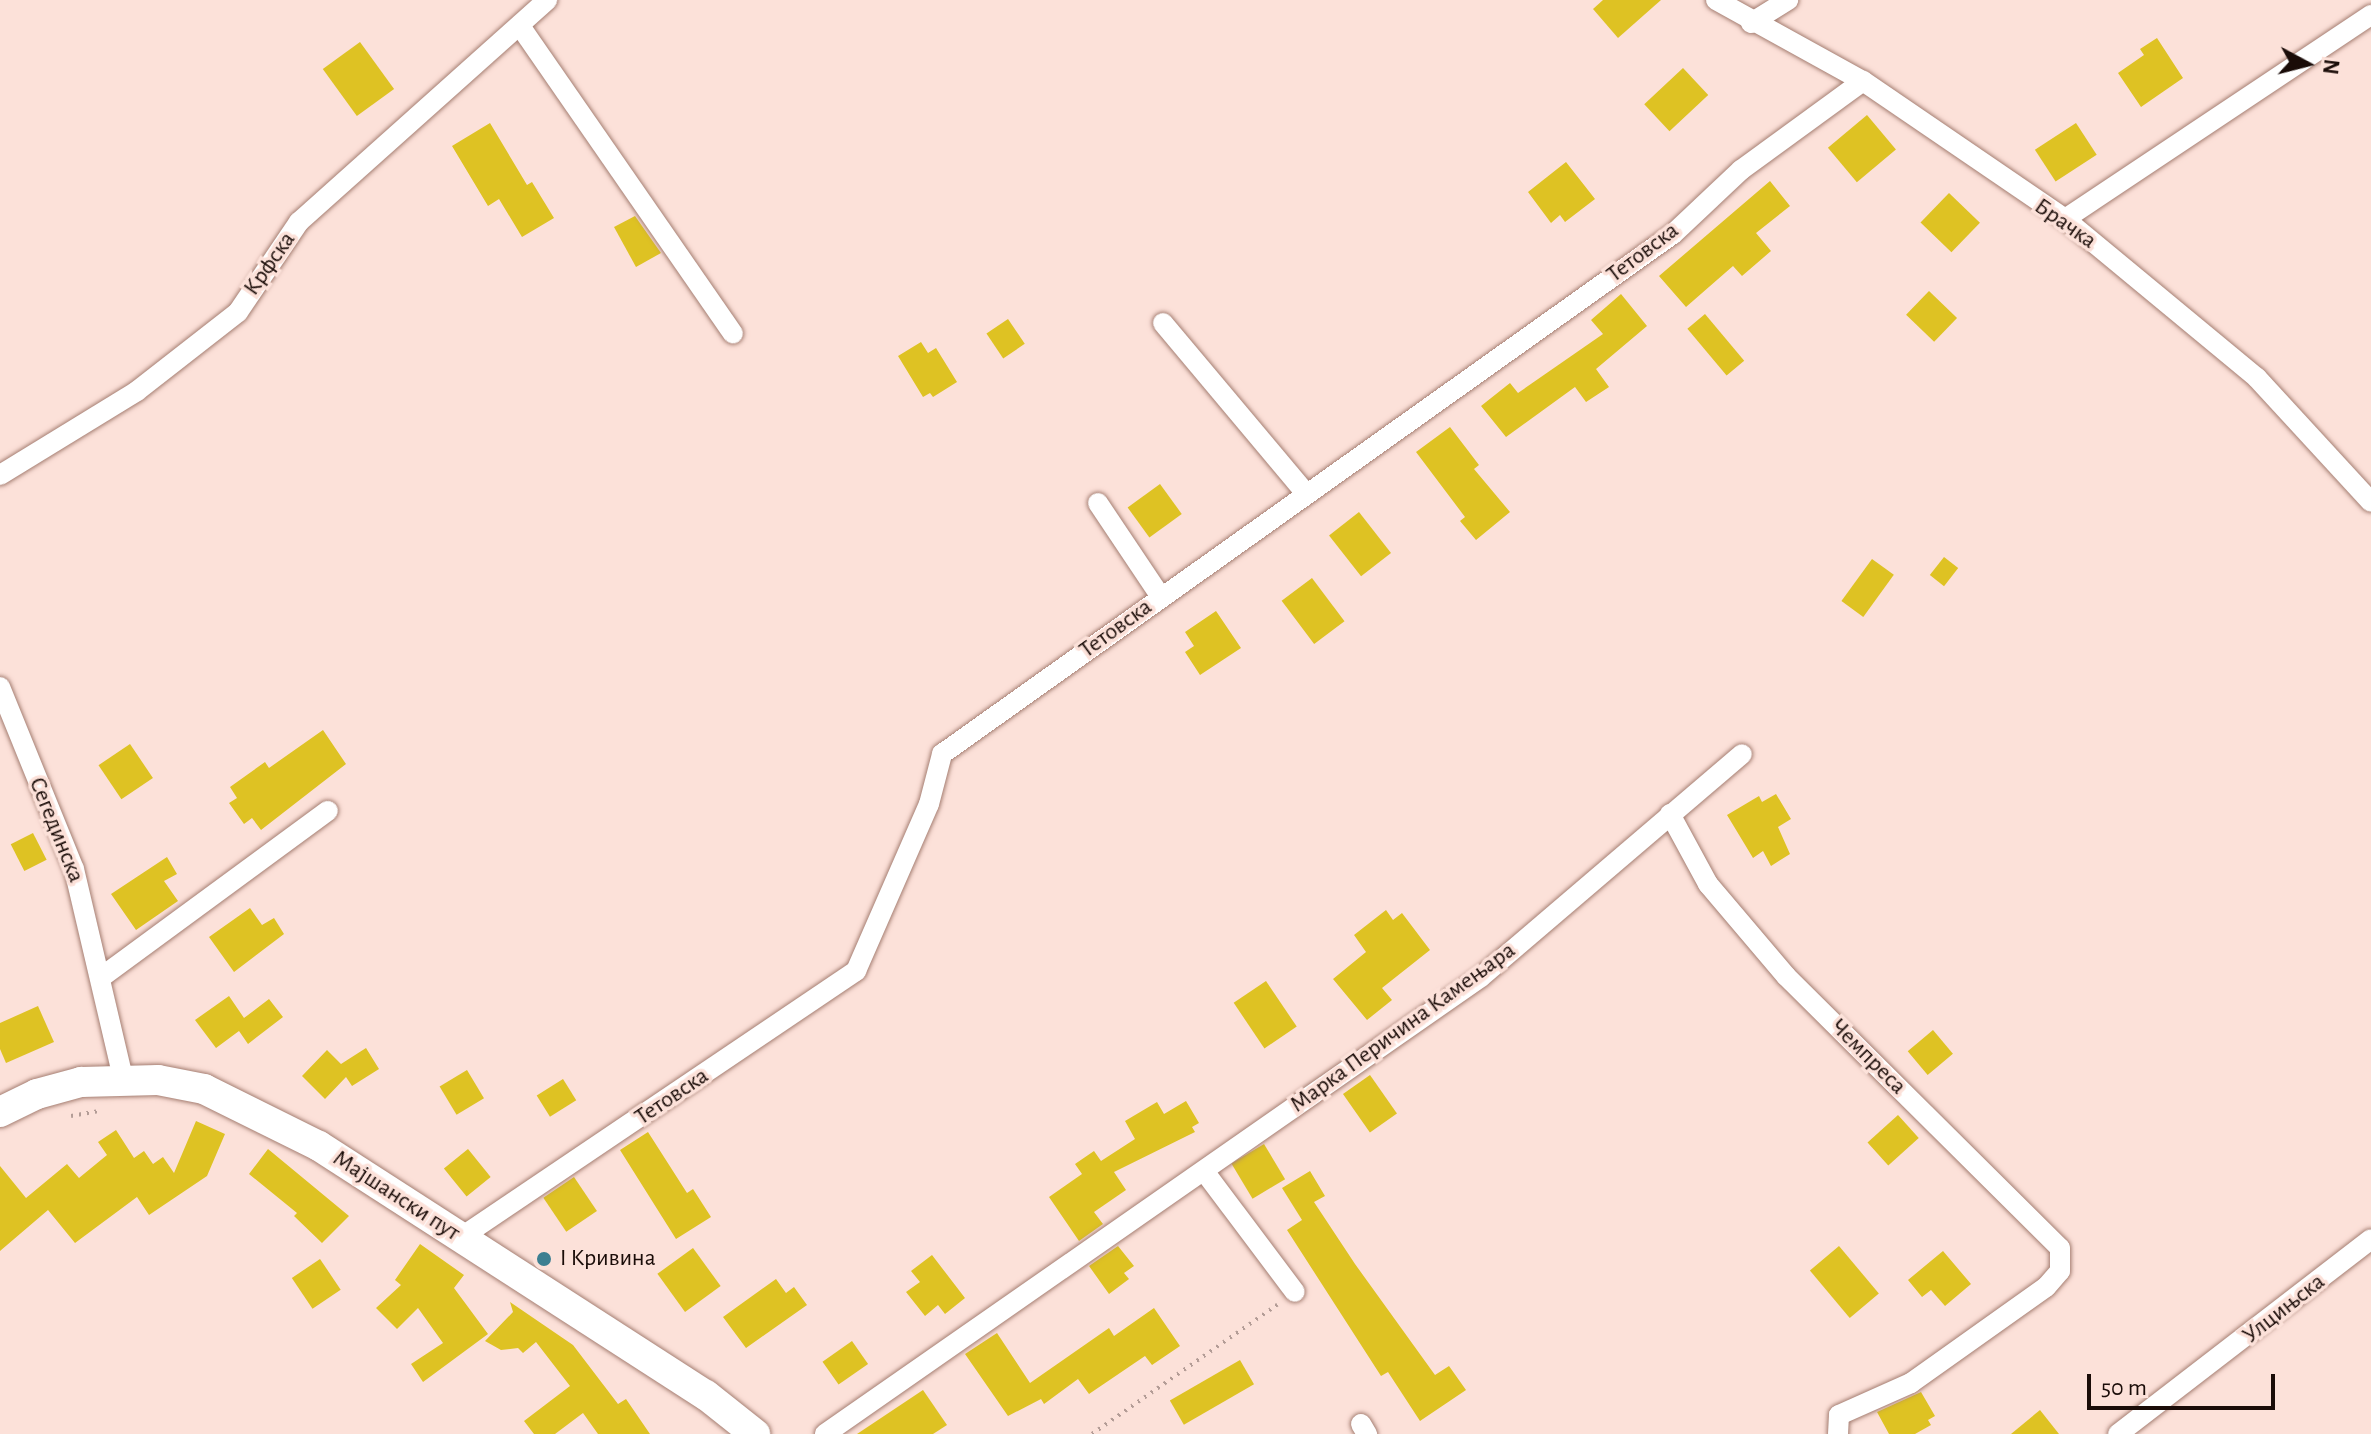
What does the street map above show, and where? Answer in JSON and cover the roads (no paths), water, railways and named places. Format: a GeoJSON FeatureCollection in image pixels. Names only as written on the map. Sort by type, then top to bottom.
{"type":"FeatureCollection","features":[{"type":"Feature","properties":{"kind":"street","name":"Крфска"},"geometry":{"type":"LineString","coordinates":[[0,475],[137,391],[238,312],[299,222],[408,120],[547,0]]}},
{"type":"Feature","properties":{"kind":"street","name":"Брачка"},"geometry":{"type":"LineString","coordinates":[[1716,0],[1751,23],[1863,81],[2065,219],[2257,378],[2371,502]]}},
{"type":"Feature","properties":{"kind":"street"},"geometry":{"type":"LineString","coordinates":[[1751,23],[1788,0]]}},
{"type":"Feature","properties":{"kind":"street"},"geometry":{"type":"LineString","coordinates":[[2065,219],[2371,15]]}},
{"type":"Feature","properties":{"kind":"street"},"geometry":{"type":"LineString","coordinates":[[520,26],[733,334]]}},
{"type":"Feature","properties":{"kind":"street","name":"Тетовска"},"geometry":{"type":"LineString","coordinates":[[460,1238],[856,971],[929,804],[942,754],[1305,492],[1673,234],[1741,170],[1863,81]]}},
{"type":"Feature","properties":{"kind":"street"},"geometry":{"type":"LineString","coordinates":[[1163,323],[1305,492]]}},
{"type":"Feature","properties":{"kind":"street"},"geometry":{"type":"LineString","coordinates":[[1098,503],[1161,597]]}},
{"type":"Feature","properties":{"kind":"street","name":"Сегединска"},"geometry":{"type":"LineString","coordinates":[[0,687],[74,869],[103,976],[123,1078]]}},
{"type":"Feature","properties":{"kind":"street","name":"Марка Перичина Камењара"},"geometry":{"type":"LineString","coordinates":[[825,1434],[1481,977],[1742,754]]}},
{"type":"Feature","properties":{"kind":"street"},"geometry":{"type":"LineString","coordinates":[[103,976],[328,811]]}},
{"type":"Feature","properties":{"kind":"street","name":"Чемпреса"},"geometry":{"type":"LineString","coordinates":[[1670,814],[1708,884],[1786,976],[2060,1248],[2060,1271],[2046,1287],[1911,1383],[1839,1415],[1838,1434]]}},
{"type":"Feature","properties":{"kind":"street","name":"Мајшански пут"},"geometry":{"type":"LineString","coordinates":[[0,1112],[51,1090],[123,1078],[204,1089],[252,1109],[319,1146],[706,1395],[755,1434]]}},
{"type":"Feature","properties":{"kind":"street"},"geometry":{"type":"LineString","coordinates":[[1204,1171],[1295,1292]]}},
{"type":"Feature","properties":{"kind":"street","name":"Улцињска"},"geometry":{"type":"LineString","coordinates":[[2118,1434],[2371,1239]]}},
{"type":"Feature","properties":{"kind":"place","name":"I Кривина"},"geometry":{"type":"Point","coordinates":[544,1259]}}]}
